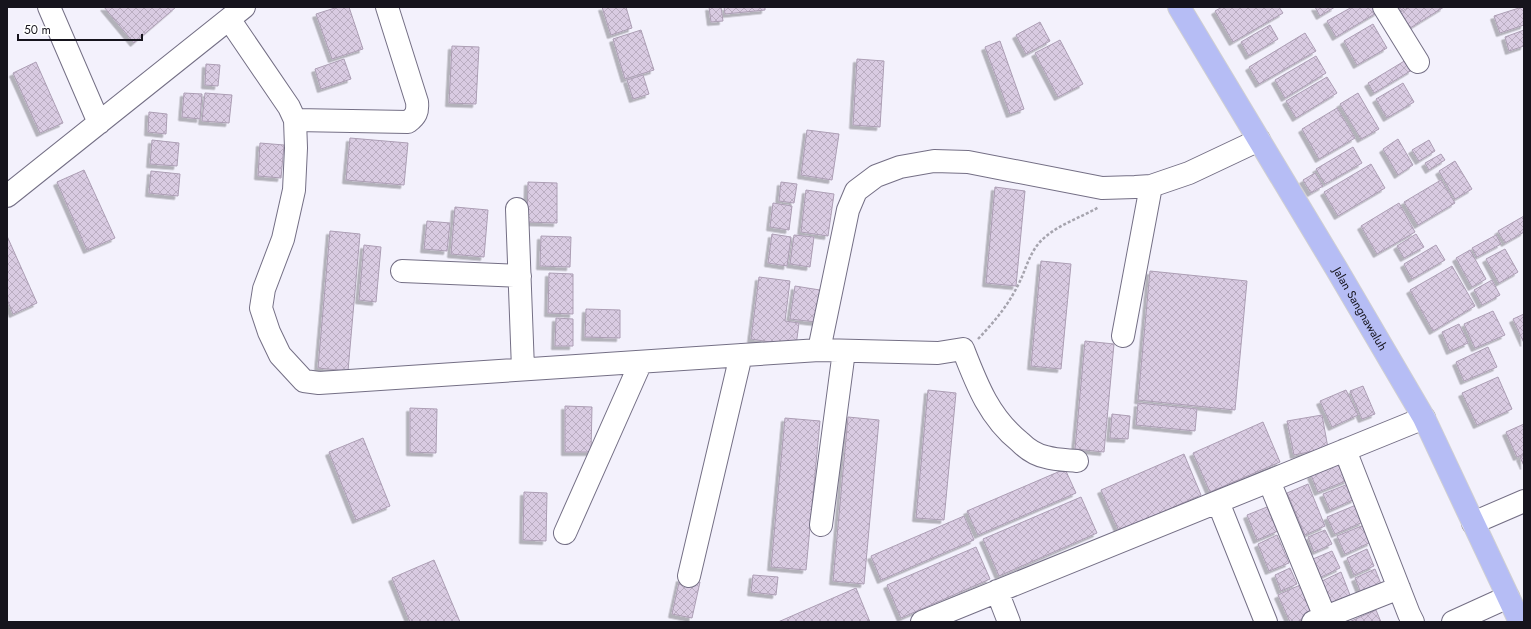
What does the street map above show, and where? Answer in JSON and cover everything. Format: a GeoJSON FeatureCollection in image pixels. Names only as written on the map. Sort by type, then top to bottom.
{"type":"FeatureCollection","features":[{"type":"Feature","properties":{"kind":"main road","name":"Jalan Sangnawaluh"},"geometry":{"type":"LineString","coordinates":[[1179,7],[1336,268],[1424,418],[1520,622]]}},
{"type":"Feature","properties":{"kind":"street"},"geometry":{"type":"LineString","coordinates":[[49,7],[99,123]]}},
{"type":"Feature","properties":{"kind":"street"},"geometry":{"type":"LineString","coordinates":[[295,120],[408,122],[414,118],[418,111],[416,102],[387,7]]}},
{"type":"Feature","properties":{"kind":"street"},"geometry":{"type":"LineString","coordinates":[[1384,7],[1418,62]]}},
{"type":"Feature","properties":{"kind":"street"},"geometry":{"type":"LineString","coordinates":[[7,196],[237,13],[295,120],[296,148],[294,190],[283,239],[264,290],[261,308],[269,332],[280,355],[304,380],[319,383],[818,350],[938,353],[963,349],[985,401],[997,420],[1009,434],[1028,450],[1045,457],[1077,461]]}},
{"type":"Feature","properties":{"kind":"street"},"geometry":{"type":"LineString","coordinates":[[818,350],[848,210],[856,191],[876,176],[900,167],[934,161],[968,162],[1102,188],[1151,186],[1189,173],[1259,140]]}},
{"type":"Feature","properties":{"kind":"street"},"geometry":{"type":"LineString","coordinates":[[1124,336],[1151,186]]}},
{"type":"Feature","properties":{"kind":"street"},"geometry":{"type":"LineString","coordinates":[[517,209],[523,369]]}},
{"type":"Feature","properties":{"kind":"street"},"geometry":{"type":"LineString","coordinates":[[402,271],[520,276]]}},
{"type":"Feature","properties":{"kind":"street"},"geometry":{"type":"LineString","coordinates":[[821,525],[844,351]]}},
{"type":"Feature","properties":{"kind":"street"},"geometry":{"type":"LineString","coordinates":[[689,576],[741,355]]}},
{"type":"Feature","properties":{"kind":"street"},"geometry":{"type":"LineString","coordinates":[[565,533],[641,362]]}},
{"type":"Feature","properties":{"kind":"street"},"geometry":{"type":"LineString","coordinates":[[922,622],[1424,418]]}},
{"type":"Feature","properties":{"kind":"street"},"geometry":{"type":"LineString","coordinates":[[1345,450],[1413,622]]}},
{"type":"Feature","properties":{"kind":"street"},"geometry":{"type":"LineString","coordinates":[[1269,481],[1319,620],[1399,588]]}},
{"type":"Feature","properties":{"kind":"street"},"geometry":{"type":"LineString","coordinates":[[1473,523],[1524,501]]}},
{"type":"Feature","properties":{"kind":"street"},"geometry":{"type":"LineString","coordinates":[[1218,502],[1266,622]]}},
{"type":"Feature","properties":{"kind":"street"},"geometry":{"type":"LineString","coordinates":[[997,591],[1009,622]]}},
{"type":"Feature","properties":{"kind":"street"},"geometry":{"type":"LineString","coordinates":[[1453,622],[1508,598]]}},
{"type":"Feature","properties":{"kind":"path"},"geometry":{"type":"LineString","coordinates":[[963,349],[976,342],[993,324],[1018,286],[1027,263],[1039,243],[1054,230],[1101,206]]}},
{"type":"Feature","properties":{"kind":"building"},"geometry":{"type":"Polygon","coordinates":[[[104,7],[176,7],[134,43],[104,7]]]}},
{"type":"Feature","properties":{"kind":"building"},"geometry":{"type":"Polygon","coordinates":[[[338,7],[349,7],[363,49],[332,59],[316,14],[338,7]]]}},
{"type":"Feature","properties":{"kind":"building"},"geometry":{"type":"Polygon","coordinates":[[[602,7],[626,7],[632,28],[611,35],[602,7]]]}},
{"type":"Feature","properties":{"kind":"building"},"geometry":{"type":"Polygon","coordinates":[[[709,7],[721,7],[723,21],[711,22],[709,7]]]}},
{"type":"Feature","properties":{"kind":"building"},"geometry":{"type":"Polygon","coordinates":[[[724,7],[765,7],[765,10],[725,14],[724,7]]]}},
{"type":"Feature","properties":{"kind":"building"},"geometry":{"type":"Polygon","coordinates":[[[1222,7],[1279,7],[1283,13],[1233,42],[1215,11],[1222,7]]]}},
{"type":"Feature","properties":{"kind":"building"},"geometry":{"type":"Polygon","coordinates":[[[1315,7],[1335,7],[1320,16],[1315,7]]]}},
{"type":"Feature","properties":{"kind":"building"},"geometry":{"type":"Polygon","coordinates":[[[1352,7],[1375,7],[1378,12],[1336,37],[1327,21],[1352,7]]]}},
{"type":"Feature","properties":{"kind":"building"},"geometry":{"type":"Polygon","coordinates":[[[1394,7],[1406,7],[1398,12],[1394,7]]]}},
{"type":"Feature","properties":{"kind":"building"},"geometry":{"type":"Polygon","coordinates":[[[1409,7],[1444,7],[1407,30],[1397,14],[1409,7]]]}},
{"type":"Feature","properties":{"kind":"building"},"geometry":{"type":"Polygon","coordinates":[[[1524,7],[1524,25],[1500,33],[1494,16],[1524,7]]]}},
{"type":"Feature","properties":{"kind":"building"},"geometry":{"type":"Polygon","coordinates":[[[1040,22],[1050,41],[1026,54],[1016,35],[1040,22]]]}},
{"type":"Feature","properties":{"kind":"building"},"geometry":{"type":"Polygon","coordinates":[[[1373,24],[1387,48],[1357,65],[1344,41],[1373,24]]]}},
{"type":"Feature","properties":{"kind":"building"},"geometry":{"type":"Polygon","coordinates":[[[1270,25],[1278,39],[1249,56],[1241,42],[1270,25]]]}},
{"type":"Feature","properties":{"kind":"building"},"geometry":{"type":"Polygon","coordinates":[[[641,30],[654,70],[625,79],[613,39],[641,30]]]}},
{"type":"Feature","properties":{"kind":"building"},"geometry":{"type":"Polygon","coordinates":[[[1524,30],[1524,46],[1509,51],[1505,37],[1524,30]]]}},
{"type":"Feature","properties":{"kind":"building"},"geometry":{"type":"Polygon","coordinates":[[[1305,33],[1316,51],[1259,84],[1249,67],[1305,33]]]}},
{"type":"Feature","properties":{"kind":"building"},"geometry":{"type":"Polygon","coordinates":[[[1060,40],[1083,84],[1058,97],[1035,53],[1060,40]]]}},
{"type":"Feature","properties":{"kind":"building"},"geometry":{"type":"Polygon","coordinates":[[[1000,41],[1024,109],[1010,114],[985,47],[1000,41]]]}},
{"type":"Feature","properties":{"kind":"building"},"geometry":{"type":"Polygon","coordinates":[[[452,46],[479,47],[476,104],[449,103],[452,46]]]}},
{"type":"Feature","properties":{"kind":"building"},"geometry":{"type":"Polygon","coordinates":[[[1316,56],[1326,73],[1285,98],[1275,80],[1316,56]]]}},
{"type":"Feature","properties":{"kind":"building"},"geometry":{"type":"Polygon","coordinates":[[[344,59],[351,79],[321,89],[315,69],[344,59]]]}},
{"type":"Feature","properties":{"kind":"building"},"geometry":{"type":"Polygon","coordinates":[[[857,59],[884,61],[880,127],[853,125],[857,59]]]}},
{"type":"Feature","properties":{"kind":"building"},"geometry":{"type":"Polygon","coordinates":[[[1406,60],[1412,70],[1374,93],[1368,83],[1406,60]]]}},
{"type":"Feature","properties":{"kind":"building"},"geometry":{"type":"Polygon","coordinates":[[[36,62],[63,123],[40,133],[13,73],[36,62]]]}},
{"type":"Feature","properties":{"kind":"building"},"geometry":{"type":"Polygon","coordinates":[[[206,64],[220,65],[218,86],[205,85],[206,64]]]}},
{"type":"Feature","properties":{"kind":"building"},"geometry":{"type":"Polygon","coordinates":[[[643,75],[649,94],[633,99],[627,80],[643,75]]]}},
{"type":"Feature","properties":{"kind":"building"},"geometry":{"type":"Polygon","coordinates":[[[1327,77],[1337,93],[1296,118],[1286,101],[1327,77]]]}},
{"type":"Feature","properties":{"kind":"building"},"geometry":{"type":"Polygon","coordinates":[[[1403,83],[1414,102],[1387,118],[1376,99],[1403,83]]]}},
{"type":"Feature","properties":{"kind":"building"},"geometry":{"type":"Polygon","coordinates":[[[184,93],[202,94],[200,119],[182,117],[184,93]]]}},
{"type":"Feature","properties":{"kind":"building"},"geometry":{"type":"Polygon","coordinates":[[[205,93],[232,95],[229,123],[202,121],[205,93]]]}},
{"type":"Feature","properties":{"kind":"building"},"geometry":{"type":"Polygon","coordinates":[[[1358,93],[1379,129],[1361,139],[1340,104],[1358,93]]]}},
{"type":"Feature","properties":{"kind":"building"},"geometry":{"type":"Polygon","coordinates":[[[1337,108],[1355,138],[1319,159],[1302,129],[1337,108]]]}},
{"type":"Feature","properties":{"kind":"building"},"geometry":{"type":"Polygon","coordinates":[[[149,112],[167,114],[166,134],[148,132],[149,112]]]}},
{"type":"Feature","properties":{"kind":"building"},"geometry":{"type":"Polygon","coordinates":[[[807,130],[839,134],[832,180],[801,175],[807,130]]]}},
{"type":"Feature","properties":{"kind":"building"},"geometry":{"type":"Polygon","coordinates":[[[350,138],[408,143],[404,185],[346,180],[350,138]]]}},
{"type":"Feature","properties":{"kind":"building"},"geometry":{"type":"Polygon","coordinates":[[[1398,139],[1413,165],[1398,175],[1383,149],[1398,139]]]}},
{"type":"Feature","properties":{"kind":"building"},"geometry":{"type":"Polygon","coordinates":[[[152,140],[179,143],[177,166],[150,164],[152,140]]]}},
{"type":"Feature","properties":{"kind":"building"},"geometry":{"type":"Polygon","coordinates":[[[1429,140],[1435,151],[1419,161],[1412,150],[1429,140]]]}},
{"type":"Feature","properties":{"kind":"building"},"geometry":{"type":"Polygon","coordinates":[[[260,143],[284,145],[281,178],[258,176],[260,143]]]}},
{"type":"Feature","properties":{"kind":"building"},"geometry":{"type":"Polygon","coordinates":[[[1353,147],[1362,163],[1325,184],[1316,169],[1353,147]]]}},
{"type":"Feature","properties":{"kind":"building"},"geometry":{"type":"Polygon","coordinates":[[[1441,154],[1445,160],[1429,170],[1425,163],[1441,154]]]}},
{"type":"Feature","properties":{"kind":"building"},"geometry":{"type":"Polygon","coordinates":[[[1455,161],[1472,189],[1455,199],[1439,171],[1455,161]]]}},
{"type":"Feature","properties":{"kind":"building"},"geometry":{"type":"Polygon","coordinates":[[[1371,164],[1385,188],[1338,216],[1324,192],[1371,164]]]}},
{"type":"Feature","properties":{"kind":"building"},"geometry":{"type":"Polygon","coordinates":[[[84,170],[115,238],[87,250],[57,182],[84,170]]]}},
{"type":"Feature","properties":{"kind":"building"},"geometry":{"type":"Polygon","coordinates":[[[151,171],[180,174],[178,196],[149,193],[151,171]]]}},
{"type":"Feature","properties":{"kind":"building"},"geometry":{"type":"Polygon","coordinates":[[[1315,173],[1323,186],[1311,193],[1303,180],[1315,173]]]}},
{"type":"Feature","properties":{"kind":"building"},"geometry":{"type":"Polygon","coordinates":[[[1441,180],[1455,203],[1418,225],[1404,202],[1441,180]]]}},
{"type":"Feature","properties":{"kind":"building"},"geometry":{"type":"Polygon","coordinates":[[[528,182],[557,183],[557,223],[527,222],[528,182]]]}},
{"type":"Feature","properties":{"kind":"building"},"geometry":{"type":"Polygon","coordinates":[[[781,182],[797,184],[794,203],[779,201],[781,182]]]}},
{"type":"Feature","properties":{"kind":"building"},"geometry":{"type":"Polygon","coordinates":[[[995,187],[1025,191],[1016,286],[986,283],[995,187]]]}},
{"type":"Feature","properties":{"kind":"building"},"geometry":{"type":"Polygon","coordinates":[[[806,190],[834,194],[828,236],[801,232],[806,190]]]}},
{"type":"Feature","properties":{"kind":"building"},"geometry":{"type":"Polygon","coordinates":[[[773,203],[792,206],[789,230],[770,227],[773,203]]]}},
{"type":"Feature","properties":{"kind":"building"},"geometry":{"type":"Polygon","coordinates":[[[1399,203],[1415,232],[1377,254],[1361,226],[1399,203]]]}},
{"type":"Feature","properties":{"kind":"building"},"geometry":{"type":"Polygon","coordinates":[[[455,207],[488,210],[484,257],[451,254],[455,207]]]}},
{"type":"Feature","properties":{"kind":"building"},"geometry":{"type":"Polygon","coordinates":[[[1524,216],[1524,232],[1505,243],[1498,231],[1524,216]]]}},
{"type":"Feature","properties":{"kind":"building"},"geometry":{"type":"Polygon","coordinates":[[[427,221],[450,223],[447,251],[424,249],[427,221]]]}},
{"type":"Feature","properties":{"kind":"building"},"geometry":{"type":"Polygon","coordinates":[[[330,231],[360,234],[348,371],[318,368],[330,231]]]}},
{"type":"Feature","properties":{"kind":"building"},"geometry":{"type":"Polygon","coordinates":[[[772,234],[791,237],[787,266],[768,263],[772,234]]]}},
{"type":"Feature","properties":{"kind":"building"},"geometry":{"type":"Polygon","coordinates":[[[1416,234],[1424,247],[1404,258],[1397,246],[1416,234]]]}},
{"type":"Feature","properties":{"kind":"building"},"geometry":{"type":"Polygon","coordinates":[[[794,235],[814,237],[810,267],[790,264],[794,235]]]}},
{"type":"Feature","properties":{"kind":"building"},"geometry":{"type":"Polygon","coordinates":[[[1496,235],[1501,244],[1477,257],[1472,248],[1496,235]]]}},
{"type":"Feature","properties":{"kind":"building"},"geometry":{"type":"Polygon","coordinates":[[[7,236],[37,303],[13,314],[7,299],[7,236]]]}},
{"type":"Feature","properties":{"kind":"building"},"geometry":{"type":"Polygon","coordinates":[[[541,236],[571,237],[570,267],[540,266],[541,236]]]}},
{"type":"Feature","properties":{"kind":"building"},"geometry":{"type":"Polygon","coordinates":[[[364,245],[381,247],[376,302],[359,300],[364,245]]]}},
{"type":"Feature","properties":{"kind":"building"},"geometry":{"type":"Polygon","coordinates":[[[1436,245],[1445,260],[1412,279],[1404,264],[1436,245]]]}},
{"type":"Feature","properties":{"kind":"building"},"geometry":{"type":"Polygon","coordinates":[[[1505,249],[1518,272],[1499,283],[1486,259],[1505,249]]]}},
{"type":"Feature","properties":{"kind":"building"},"geometry":{"type":"Polygon","coordinates":[[[1470,250],[1486,279],[1472,287],[1456,258],[1470,250]]]}},
{"type":"Feature","properties":{"kind":"building"},"geometry":{"type":"Polygon","coordinates":[[[1041,261],[1071,264],[1061,369],[1031,366],[1041,261]]]}},
{"type":"Feature","properties":{"kind":"building"},"geometry":{"type":"Polygon","coordinates":[[[1452,266],[1475,306],[1433,331],[1410,290],[1452,266]]]}},
{"type":"Feature","properties":{"kind":"building"},"geometry":{"type":"Polygon","coordinates":[[[1150,271],[1247,281],[1235,410],[1138,400],[1150,271]]]}},
{"type":"Feature","properties":{"kind":"building"},"geometry":{"type":"Polygon","coordinates":[[[549,273],[573,274],[573,314],[548,313],[549,273]]]}},
{"type":"Feature","properties":{"kind":"building"},"geometry":{"type":"Polygon","coordinates":[[[759,277],[790,281],[785,321],[799,323],[796,346],[751,339],[759,277]]]}},
{"type":"Feature","properties":{"kind":"building"},"geometry":{"type":"Polygon","coordinates":[[[1492,280],[1500,295],[1482,305],[1474,290],[1492,280]]]}},
{"type":"Feature","properties":{"kind":"building"},"geometry":{"type":"Polygon","coordinates":[[[795,286],[820,290],[816,322],[790,319],[795,286]]]}},
{"type":"Feature","properties":{"kind":"building"},"geometry":{"type":"Polygon","coordinates":[[[586,309],[620,310],[620,338],[585,337],[586,309]]]}},
{"type":"Feature","properties":{"kind":"building"},"geometry":{"type":"Polygon","coordinates":[[[1493,311],[1505,335],[1475,348],[1464,324],[1493,311]]]}},
{"type":"Feature","properties":{"kind":"building"},"geometry":{"type":"Polygon","coordinates":[[[1524,314],[1524,343],[1513,319],[1524,314]]]}},
{"type":"Feature","properties":{"kind":"building"},"geometry":{"type":"Polygon","coordinates":[[[556,318],[573,319],[573,346],[555,346],[556,318]]]}},
{"type":"Feature","properties":{"kind":"building"},"geometry":{"type":"Polygon","coordinates":[[[1459,324],[1468,343],[1450,351],[1442,332],[1459,324]]]}},
{"type":"Feature","properties":{"kind":"building"},"geometry":{"type":"Polygon","coordinates":[[[1085,341],[1114,344],[1104,452],[1075,449],[1085,341]]]}},
{"type":"Feature","properties":{"kind":"building"},"geometry":{"type":"Polygon","coordinates":[[[1488,347],[1497,367],[1464,381],[1456,362],[1488,347]]]}},
{"type":"Feature","properties":{"kind":"building"},"geometry":{"type":"Polygon","coordinates":[[[1498,377],[1512,409],[1477,425],[1462,393],[1498,377]]]}},
{"type":"Feature","properties":{"kind":"building"},"geometry":{"type":"Polygon","coordinates":[[[1363,386],[1375,414],[1362,419],[1350,391],[1363,386]]]}},
{"type":"Feature","properties":{"kind":"building"},"geometry":{"type":"Polygon","coordinates":[[[928,390],[956,393],[944,520],[916,518],[928,390]]]}},
{"type":"Feature","properties":{"kind":"building"},"geometry":{"type":"Polygon","coordinates":[[[1346,390],[1358,415],[1332,427],[1320,401],[1346,390]]]}},
{"type":"Feature","properties":{"kind":"building"},"geometry":{"type":"Polygon","coordinates":[[[1138,403],[1197,409],[1195,431],[1136,425],[1138,403]]]}},
{"type":"Feature","properties":{"kind":"building"},"geometry":{"type":"Polygon","coordinates":[[[565,406],[592,407],[591,452],[565,452],[565,406]]]}},
{"type":"Feature","properties":{"kind":"building"},"geometry":{"type":"Polygon","coordinates":[[[410,408],[437,409],[436,453],[410,452],[410,408]]]}},
{"type":"Feature","properties":{"kind":"building"},"geometry":{"type":"Polygon","coordinates":[[[1112,414],[1130,416],[1128,439],[1110,438],[1112,414]]]}},
{"type":"Feature","properties":{"kind":"building"},"geometry":{"type":"Polygon","coordinates":[[[1322,415],[1328,448],[1294,455],[1287,421],[1322,415]]]}},
{"type":"Feature","properties":{"kind":"building"},"geometry":{"type":"Polygon","coordinates":[[[848,417],[879,420],[864,584],[833,581],[848,417]]]}},
{"type":"Feature","properties":{"kind":"building"},"geometry":{"type":"Polygon","coordinates":[[[785,418],[820,421],[806,570],[771,567],[785,418]]]}},
{"type":"Feature","properties":{"kind":"building"},"geometry":{"type":"Polygon","coordinates":[[[1263,422],[1280,462],[1210,492],[1193,453],[1263,422]]]}},
{"type":"Feature","properties":{"kind":"building"},"geometry":{"type":"Polygon","coordinates":[[[1524,424],[1524,454],[1517,457],[1506,432],[1524,424]]]}},
{"type":"Feature","properties":{"kind":"building"},"geometry":{"type":"Polygon","coordinates":[[[363,438],[390,506],[356,520],[329,452],[363,438]]]}},
{"type":"Feature","properties":{"kind":"building"},"geometry":{"type":"Polygon","coordinates":[[[1184,454],[1201,495],[1119,531],[1101,490],[1184,454]]]}},
{"type":"Feature","properties":{"kind":"building"},"geometry":{"type":"Polygon","coordinates":[[[1524,455],[1524,466],[1520,457],[1524,455]]]}},
{"type":"Feature","properties":{"kind":"building"},"geometry":{"type":"Polygon","coordinates":[[[1340,462],[1348,480],[1318,492],[1311,475],[1340,462]]]}},
{"type":"Feature","properties":{"kind":"building"},"geometry":{"type":"Polygon","coordinates":[[[1065,469],[1076,493],[978,535],[967,511],[1065,469]]]}},
{"type":"Feature","properties":{"kind":"building"},"geometry":{"type":"Polygon","coordinates":[[[1308,484],[1325,526],[1305,535],[1287,493],[1308,484]]]}},
{"type":"Feature","properties":{"kind":"building"},"geometry":{"type":"Polygon","coordinates":[[[1348,484],[1355,499],[1330,510],[1323,494],[1348,484]]]}},
{"type":"Feature","properties":{"kind":"building"},"geometry":{"type":"Polygon","coordinates":[[[524,492],[547,493],[546,541],[523,540],[524,492]]]}},
{"type":"Feature","properties":{"kind":"building"},"geometry":{"type":"Polygon","coordinates":[[[1081,497],[1097,533],[999,576],[983,539],[1081,497]]]}},
{"type":"Feature","properties":{"kind":"building"},"geometry":{"type":"Polygon","coordinates":[[[1356,505],[1363,522],[1335,534],[1327,517],[1356,505]]]}},
{"type":"Feature","properties":{"kind":"building"},"geometry":{"type":"Polygon","coordinates":[[[1267,507],[1278,531],[1257,540],[1247,515],[1267,507]]]}},
{"type":"Feature","properties":{"kind":"building"},"geometry":{"type":"Polygon","coordinates":[[[964,516],[974,540],[881,580],[871,556],[964,516]]]}},
{"type":"Feature","properties":{"kind":"building"},"geometry":{"type":"Polygon","coordinates":[[[1364,525],[1371,542],[1345,554],[1337,536],[1364,525]]]}},
{"type":"Feature","properties":{"kind":"building"},"geometry":{"type":"Polygon","coordinates":[[[1325,530],[1332,544],[1314,552],[1308,537],[1325,530]]]}},
{"type":"Feature","properties":{"kind":"building"},"geometry":{"type":"Polygon","coordinates":[[[1277,535],[1289,563],[1269,571],[1258,544],[1277,535]]]}},
{"type":"Feature","properties":{"kind":"building"},"geometry":{"type":"Polygon","coordinates":[[[976,547],[990,579],[901,618],[887,585],[976,547]]]}},
{"type":"Feature","properties":{"kind":"building"},"geometry":{"type":"Polygon","coordinates":[[[1367,549],[1374,566],[1354,575],[1347,558],[1367,549]]]}},
{"type":"Feature","properties":{"kind":"building"},"geometry":{"type":"Polygon","coordinates":[[[1332,551],[1340,568],[1321,577],[1313,559],[1332,551]]]}},
{"type":"Feature","properties":{"kind":"building"},"geometry":{"type":"Polygon","coordinates":[[[434,560],[460,622],[410,622],[392,578],[434,560]]]}},
{"type":"Feature","properties":{"kind":"building"},"geometry":{"type":"Polygon","coordinates":[[[1290,568],[1297,584],[1281,591],[1275,575],[1290,568]]]}},
{"type":"Feature","properties":{"kind":"building"},"geometry":{"type":"Polygon","coordinates":[[[1375,569],[1381,584],[1361,593],[1355,578],[1375,569]]]}},
{"type":"Feature","properties":{"kind":"building"},"geometry":{"type":"Polygon","coordinates":[[[1341,572],[1350,595],[1331,603],[1322,581],[1341,572]]]}},
{"type":"Feature","properties":{"kind":"building"},"geometry":{"type":"Polygon","coordinates":[[[753,575],[778,577],[776,595],[751,592],[753,575]]]}},
{"type":"Feature","properties":{"kind":"building"},"geometry":{"type":"Polygon","coordinates":[[[680,578],[700,582],[692,618],[672,614],[680,578]]]}},
{"type":"Feature","properties":{"kind":"building"},"geometry":{"type":"Polygon","coordinates":[[[1300,585],[1312,615],[1297,622],[1290,622],[1278,595],[1300,585]]]}},
{"type":"Feature","properties":{"kind":"building"},"geometry":{"type":"Polygon","coordinates":[[[856,588],[870,622],[778,622],[856,588]]]}},
{"type":"Feature","properties":{"kind":"building"},"geometry":{"type":"Polygon","coordinates":[[[1376,610],[1381,622],[1349,622],[1376,610]]]}}]}
